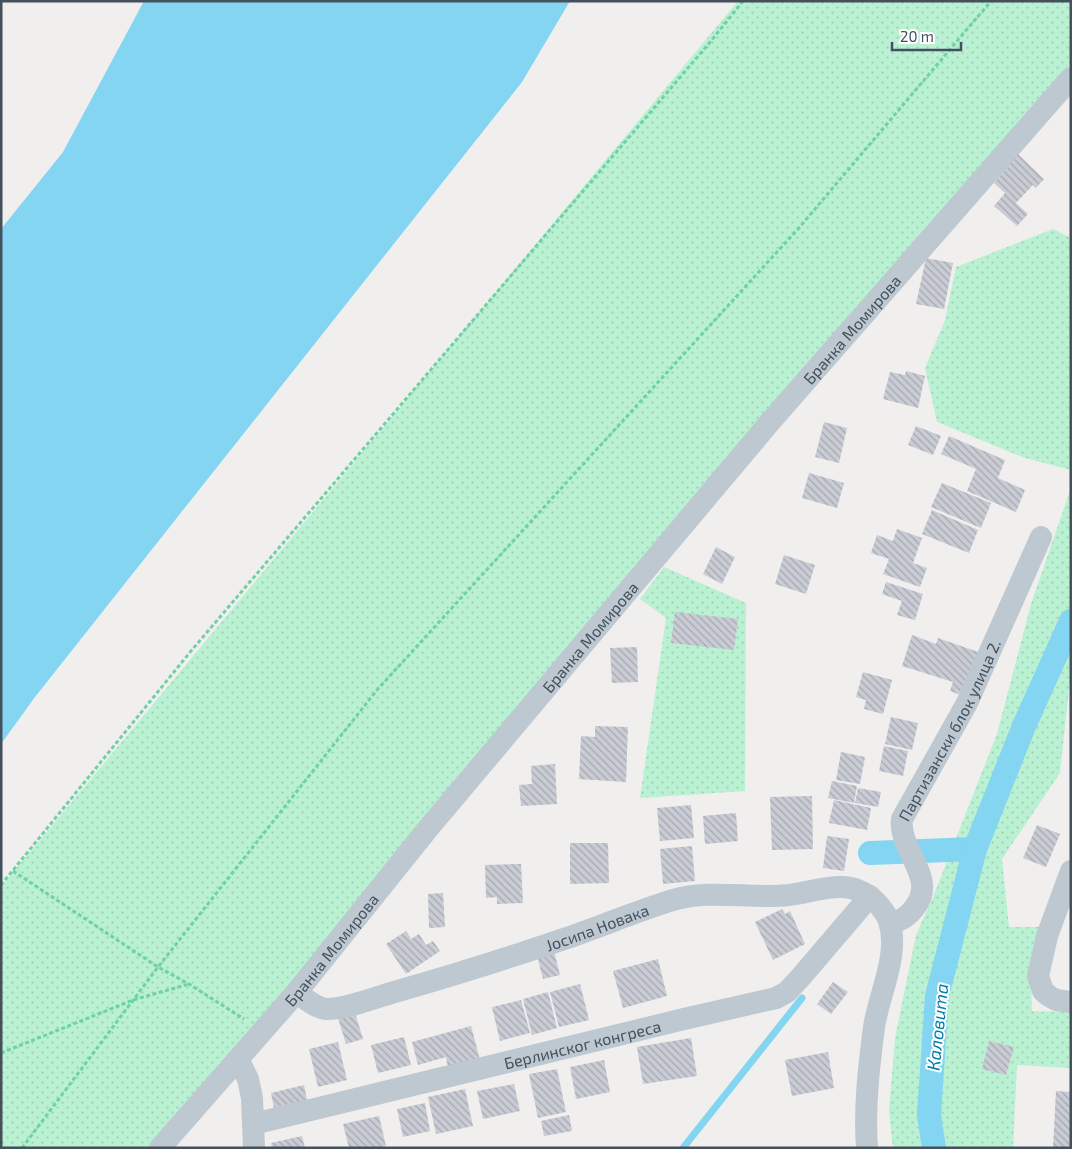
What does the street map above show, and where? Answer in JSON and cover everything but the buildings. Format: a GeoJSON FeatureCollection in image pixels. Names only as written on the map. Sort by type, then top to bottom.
{"type":"FeatureCollection","features":[{"type":"Feature","properties":{"kind":"street","name":"Бранка Момирова"},"geometry":{"type":"LineString","coordinates":[[160,1148],[296,993],[426,831],[764,430],[1071,78]]}},
{"type":"Feature","properties":{"kind":"street","name":"Партизански блок улица 2."},"geometry":{"type":"LineString","coordinates":[[890,924],[910,915],[921,898],[923,884],[906,842],[901,825],[902,819],[967,703],[1041,537]]}},
{"type":"Feature","properties":{"kind":"street"},"geometry":{"type":"LineString","coordinates":[[1071,871],[1047,936],[1038,976],[1043,991],[1056,1000],[1071,1002]]}},
{"type":"Feature","properties":{"kind":"street","name":"Јосипа Новака"},"geometry":{"type":"LineString","coordinates":[[296,993],[325,1009],[340,1008],[567,938],[673,900],[698,895],[726,893],[752,896],[788,895],[840,886],[859,889],[870,896]]}},
{"type":"Feature","properties":{"kind":"street"},"geometry":{"type":"LineString","coordinates":[[867,1148],[866,1121],[875,1025],[892,950],[890,924],[881,907],[870,896]]}},
{"type":"Feature","properties":{"kind":"street","name":"Берлинског конгреса"},"geometry":{"type":"LineString","coordinates":[[254,1124],[674,1021],[776,998],[787,992],[800,978],[870,896]]}},
{"type":"Feature","properties":{"kind":"street"},"geometry":{"type":"LineString","coordinates":[[238,1060],[248,1079],[252,1098],[254,1148]]}},
{"type":"Feature","properties":{"kind":"path"},"geometry":{"type":"LineString","coordinates":[[1,886],[191,651],[711,41],[743,1]]}},
{"type":"Feature","properties":{"kind":"path"},"geometry":{"type":"LineString","coordinates":[[22,1148],[158,967],[377,690],[798,229],[991,1]]}},
{"type":"Feature","properties":{"kind":"path"},"geometry":{"type":"LineString","coordinates":[[13,871],[158,967],[242,1017]]}},
{"type":"Feature","properties":{"kind":"path"},"geometry":{"type":"LineString","coordinates":[[1,1053],[134,1000],[189,984]]}},
{"type":"Feature","properties":{"kind":"green space"},"geometry":{"type":"Polygon","coordinates":[[[738,1],[1071,1],[1071,63],[166,1148],[1,1148],[1,887],[738,1]]]}},
{"type":"Feature","properties":{"kind":"green space"},"geometry":{"type":"Polygon","coordinates":[[[1053,229],[1071,238],[1071,470],[1025,458],[937,422],[925,368],[945,320],[956,267],[1053,229]]]}},
{"type":"Feature","properties":{"kind":"green space"},"geometry":{"type":"Polygon","coordinates":[[[1071,488],[1071,683],[1060,773],[1002,859],[1009,927],[1045,927],[1031,980],[1032,1011],[1071,1012],[1071,1068],[1017,1065],[1013,1148],[893,1148],[889,1112],[895,1038],[916,935],[933,897],[997,734],[1031,604],[1071,488]]]}},
{"type":"Feature","properties":{"kind":"green space"},"geometry":{"type":"Polygon","coordinates":[[[664,567],[746,603],[745,791],[640,798],[666,618],[640,599],[664,567]]]}},
{"type":"Feature","properties":{"kind":"water"},"geometry":{"type":"Polygon","coordinates":[[[144,1],[570,1],[522,82],[35,697],[1,744],[1,229],[63,152],[144,1]]]}},
{"type":"Feature","properties":{"kind":"waterway","name":"Каловита"},"geometry":{"type":"LineString","coordinates":[[934,1148],[929,1115],[937,996],[975,849],[1024,726],[1071,621]]}},
{"type":"Feature","properties":{"kind":"waterway","name":"Каловита"},"geometry":{"type":"LineString","coordinates":[[870,853],[975,849]]}},
{"type":"Feature","properties":{"kind":"waterway"},"geometry":{"type":"LineString","coordinates":[[683,1148],[802,998]]}}]}
